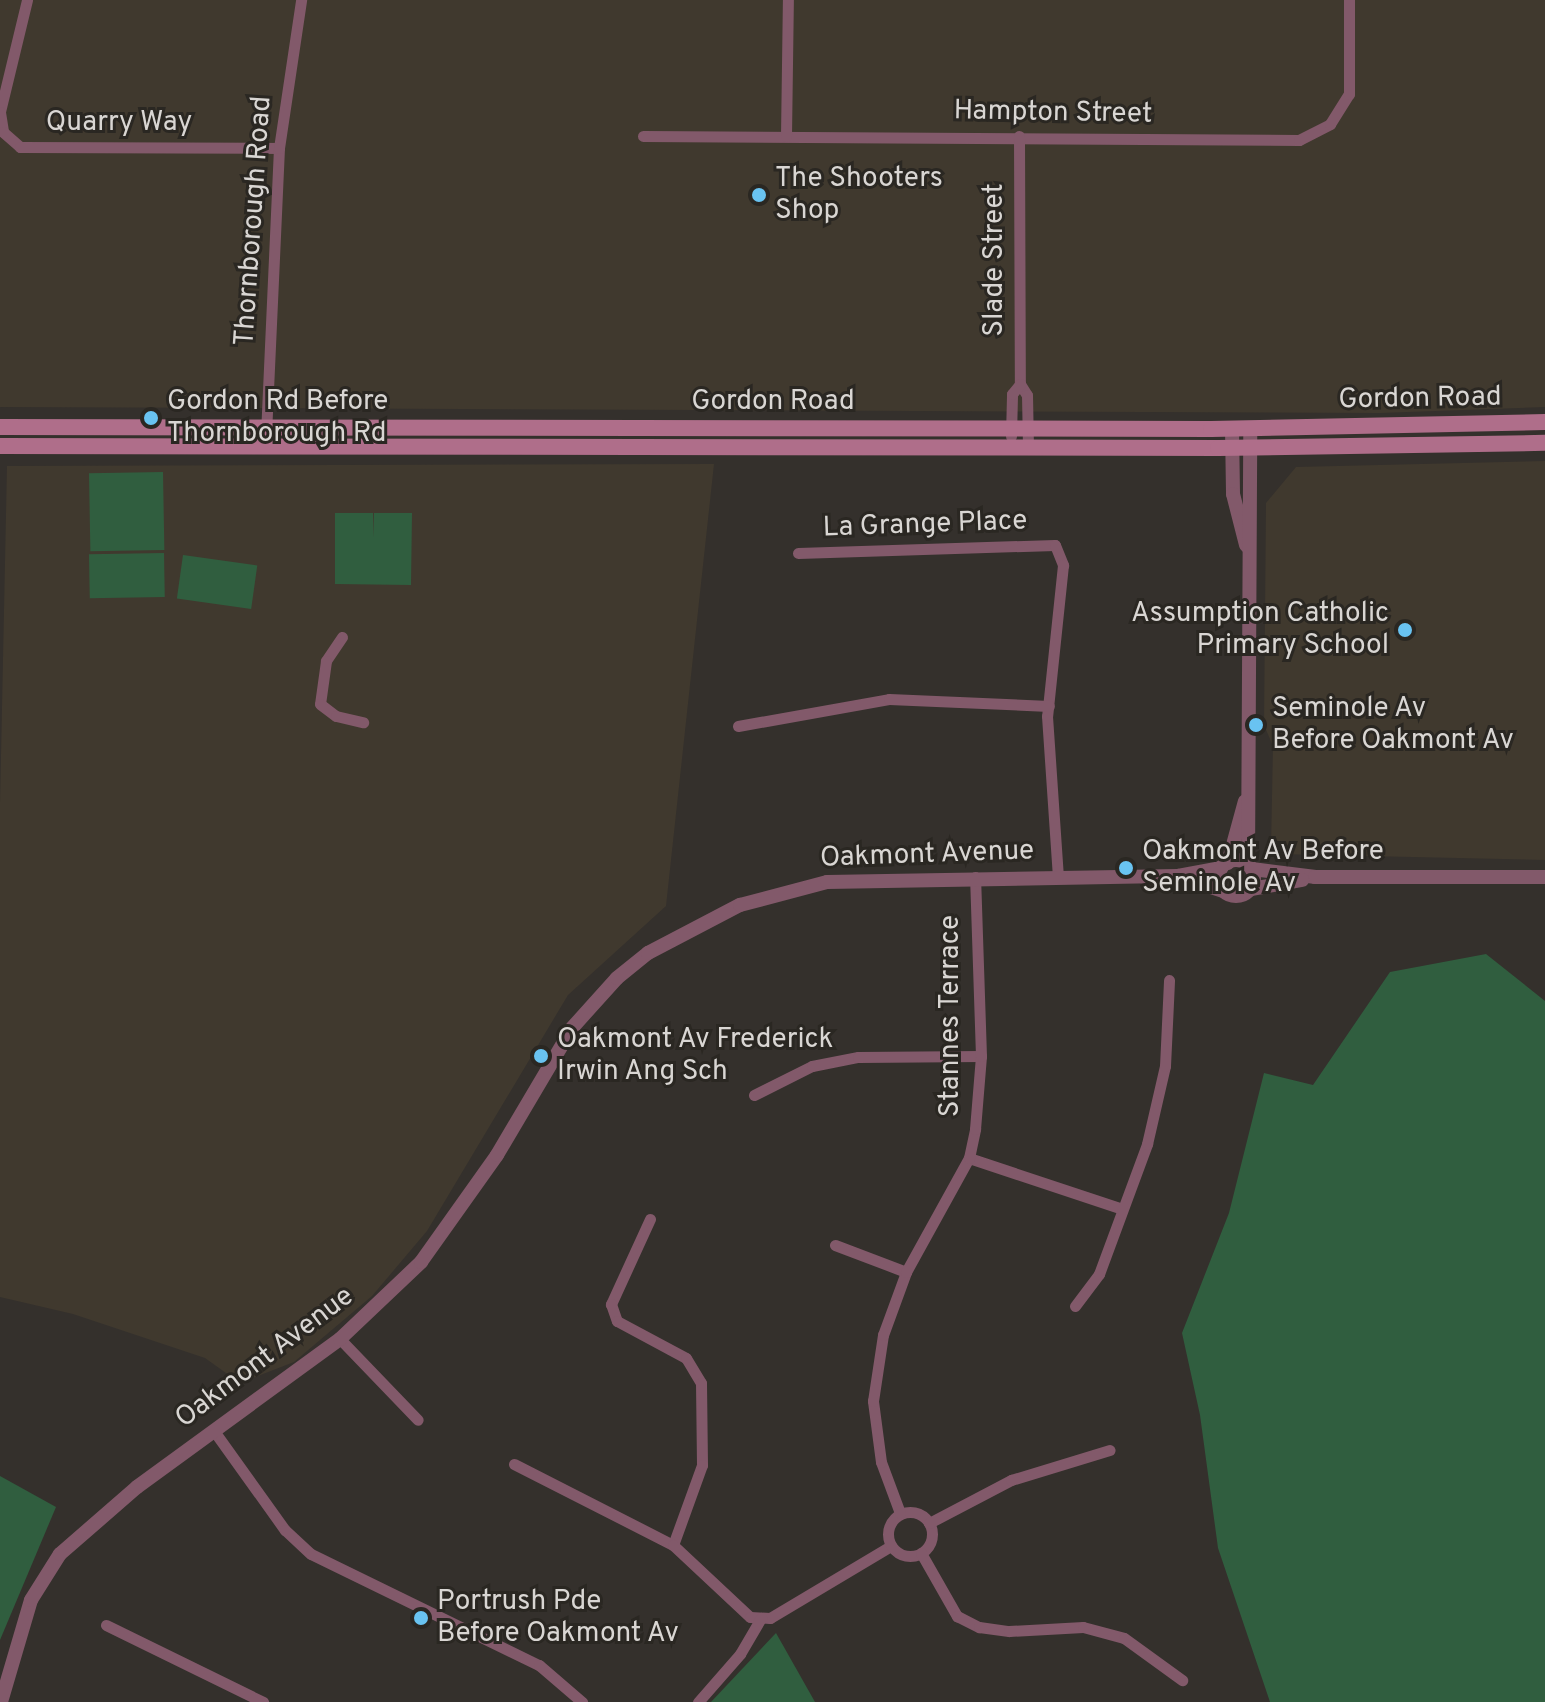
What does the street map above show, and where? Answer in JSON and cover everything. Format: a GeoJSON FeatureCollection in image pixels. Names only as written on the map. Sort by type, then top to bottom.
{"type":"FeatureCollection","features":[{"type":"Feature","properties":{"kind":"main road","name":"Gordon Road"},"geometry":{"type":"LineString","coordinates":[[0,427],[1250,429],[1545,422]]}},
{"type":"Feature","properties":{"kind":"main road","name":"Gordon Road"},"geometry":{"type":"LineString","coordinates":[[0,446],[1232,448],[1545,443]]}},
{"type":"Feature","properties":{"kind":"street","name":"Quarry Way"},"geometry":{"type":"LineString","coordinates":[[27,0],[0,112],[3,132],[20,147],[279,148]]}},
{"type":"Feature","properties":{"kind":"street","name":"Thornborough Road"},"geometry":{"type":"LineString","coordinates":[[266,447],[279,148],[301,0]]}},
{"type":"Feature","properties":{"kind":"street"},"geometry":{"type":"LineString","coordinates":[[786,136],[788,0]]}},
{"type":"Feature","properties":{"kind":"street","name":"Hampton Street"},"geometry":{"type":"LineString","coordinates":[[643,136],[1299,140],[1330,124],[1349,94],[1349,0]]}},
{"type":"Feature","properties":{"kind":"street","name":"Slade Street"},"geometry":{"type":"LineString","coordinates":[[1019,136],[1020,384],[1027,395],[1019,428],[1019,448]]}},
{"type":"Feature","properties":{"kind":"street","name":"Slade Street"},"geometry":{"type":"LineString","coordinates":[[1019,448],[1019,428],[1012,394],[1020,384]]}},
{"type":"Feature","properties":{"kind":"street"},"geometry":{"type":"LineString","coordinates":[[1232,429],[1233,494],[1248,549]]}},
{"type":"Feature","properties":{"kind":"street"},"geometry":{"type":"LineString","coordinates":[[1250,429],[1251,889]]}},
{"type":"Feature","properties":{"kind":"street","name":"La Grange Place"},"geometry":{"type":"LineString","coordinates":[[798,553],[1055,545],[1063,565],[1049,706],[1058,877]]}},
{"type":"Feature","properties":{"kind":"street"},"geometry":{"type":"LineString","coordinates":[[342,637],[326,661],[320,704],[336,716],[363,722]]}},
{"type":"Feature","properties":{"kind":"street"},"geometry":{"type":"LineString","coordinates":[[738,726],[889,699],[1049,706]]}},
{"type":"Feature","properties":{"kind":"street"},"geometry":{"type":"LineString","coordinates":[[1249,789],[1218,877],[1223,891],[1235,896],[1251,889],[1315,877]]}},
{"type":"Feature","properties":{"kind":"street"},"geometry":{"type":"LineString","coordinates":[[1224,865],[1315,877],[1545,877]]}},
{"type":"Feature","properties":{"kind":"street","name":"Oakmont Avenue"},"geometry":{"type":"LineString","coordinates":[[1,1702],[31,1600],[54,1562],[94,1521],[340,1339],[421,1262],[475,1189],[572,1028],[617,978],[648,953],[729,910],[798,888],[868,878],[1178,876],[1224,865]]}},
{"type":"Feature","properties":{"kind":"street","name":"Oakmont Avenue"},"geometry":{"type":"LineString","coordinates":[[1178,876],[1223,891]]}},
{"type":"Feature","properties":{"kind":"street","name":"Stannes Terrace"},"geometry":{"type":"LineString","coordinates":[[900,1513],[881,1462],[873,1401],[883,1335],[906,1272],[969,1158],[981,1056],[975,877]]}},
{"type":"Feature","properties":{"kind":"street"},"geometry":{"type":"LineString","coordinates":[[1075,1306],[1099,1274],[1147,1144],[1165,1066],[1169,980]]}},
{"type":"Feature","properties":{"kind":"street"},"geometry":{"type":"LineString","coordinates":[[754,1095],[812,1066],[858,1057],[981,1056]]}},
{"type":"Feature","properties":{"kind":"street"},"geometry":{"type":"LineString","coordinates":[[969,1158],[1122,1209]]}},
{"type":"Feature","properties":{"kind":"street"},"geometry":{"type":"LineString","coordinates":[[650,1219],[611,1304],[617,1321],[686,1358],[701,1383],[702,1465],[673,1545]]}},
{"type":"Feature","properties":{"kind":"street"},"geometry":{"type":"LineString","coordinates":[[835,1245],[906,1272]]}},
{"type":"Feature","properties":{"kind":"street"},"geometry":{"type":"LineString","coordinates":[[340,1339],[418,1420]]}},
{"type":"Feature","properties":{"kind":"street"},"geometry":{"type":"LineString","coordinates":[[214,1431],[285,1530],[311,1554],[531,1661],[582,1702]]}},
{"type":"Feature","properties":{"kind":"street"},"geometry":{"type":"LineString","coordinates":[[929,1523],[1011,1480],[1110,1450]]}},
{"type":"Feature","properties":{"kind":"street"},"geometry":{"type":"LineString","coordinates":[[514,1464],[673,1545],[750,1617],[770,1618],[891,1546]]}},
{"type":"Feature","properties":{"kind":"street"},"geometry":{"type":"LineString","coordinates":[[900,1513],[919,1513],[929,1523],[931,1542],[921,1553],[904,1555],[891,1546],[888,1528],[900,1513]]}},
{"type":"Feature","properties":{"kind":"street"},"geometry":{"type":"LineString","coordinates":[[921,1553],[943,1598],[957,1616],[979,1627],[1009,1631],[1083,1627],[1124,1638],[1182,1680]]}},
{"type":"Feature","properties":{"kind":"street"},"geometry":{"type":"LineString","coordinates":[[698,1702],[740,1654],[761,1618]]}},
{"type":"Feature","properties":{"kind":"street"},"geometry":{"type":"LineString","coordinates":[[106,1625],[263,1702]]}},
{"type":"Feature","properties":{"kind":"shaded area"},"geometry":{"type":"Polygon","coordinates":[[[0,0],[1545,0],[1545,407],[1380,413],[0,407],[0,0]]]}},
{"type":"Feature","properties":{"kind":"shaded area","name":"Assumption Catholic Primary School"},"geometry":{"type":"Polygon","coordinates":[[[1545,461],[1545,860],[1277,854],[1271,848],[1273,746],[1264,725],[1266,503],[1296,467],[1545,461]]]}},
{"type":"Feature","properties":{"kind":"shaded area"},"geometry":{"type":"Polygon","coordinates":[[[714,464],[666,906],[568,995],[427,1231],[372,1296],[294,1362],[240,1383],[205,1358],[73,1314],[0,1297],[0,804],[7,466],[714,464]]]}},
{"type":"Feature","properties":{"kind":"green space"},"geometry":{"type":"Polygon","coordinates":[[[163,472],[164,550],[90,551],[89,473],[163,472]]]}},
{"type":"Feature","properties":{"kind":"green space"},"geometry":{"type":"Polygon","coordinates":[[[335,513],[373,513],[373,538],[374,513],[412,513],[411,585],[335,584],[335,513]]]}},
{"type":"Feature","properties":{"kind":"green space"},"geometry":{"type":"Polygon","coordinates":[[[164,553],[165,597],[90,598],[89,554],[164,553]]]}},
{"type":"Feature","properties":{"kind":"green space"},"geometry":{"type":"Polygon","coordinates":[[[183,555],[257,565],[251,609],[177,599],[183,555]]]}},
{"type":"Feature","properties":{"kind":"green space"},"geometry":{"type":"Polygon","coordinates":[[[1486,954],[1545,1001],[1545,1702],[1270,1702],[1218,1548],[1200,1415],[1182,1333],[1229,1213],[1264,1073],[1313,1085],[1390,972],[1486,954]]]}},
{"type":"Feature","properties":{"kind":"green space"},"geometry":{"type":"Polygon","coordinates":[[[0,1476],[56,1507],[0,1640],[0,1476]]]}},
{"type":"Feature","properties":{"kind":"green space"},"geometry":{"type":"Polygon","coordinates":[[[776,1633],[815,1702],[711,1702],[776,1633]]]}},
{"type":"Feature","properties":{"kind":"place","name":"The Shooters Shop"},"geometry":{"type":"Point","coordinates":[759,195]}},
{"type":"Feature","properties":{"kind":"place","name":"Gordon Rd Before Thornborough Rd"},"geometry":{"type":"Point","coordinates":[151,418]}},
{"type":"Feature","properties":{"kind":"place","name":"Assumption Catholic Primary School"},"geometry":{"type":"Point","coordinates":[1405,630]}},
{"type":"Feature","properties":{"kind":"place","name":"Seminole Av Before Oakmont Av"},"geometry":{"type":"Point","coordinates":[1256,725]}},
{"type":"Feature","properties":{"kind":"place","name":"Oakmont Av Before Seminole Av"},"geometry":{"type":"Point","coordinates":[1126,868]}},
{"type":"Feature","properties":{"kind":"place","name":"Oakmont Av Frederick Irwin Ang Sch"},"geometry":{"type":"Point","coordinates":[541,1056]}},
{"type":"Feature","properties":{"kind":"place","name":"Portrush Pde Before Oakmont Av"},"geometry":{"type":"Point","coordinates":[421,1618]}}]}
